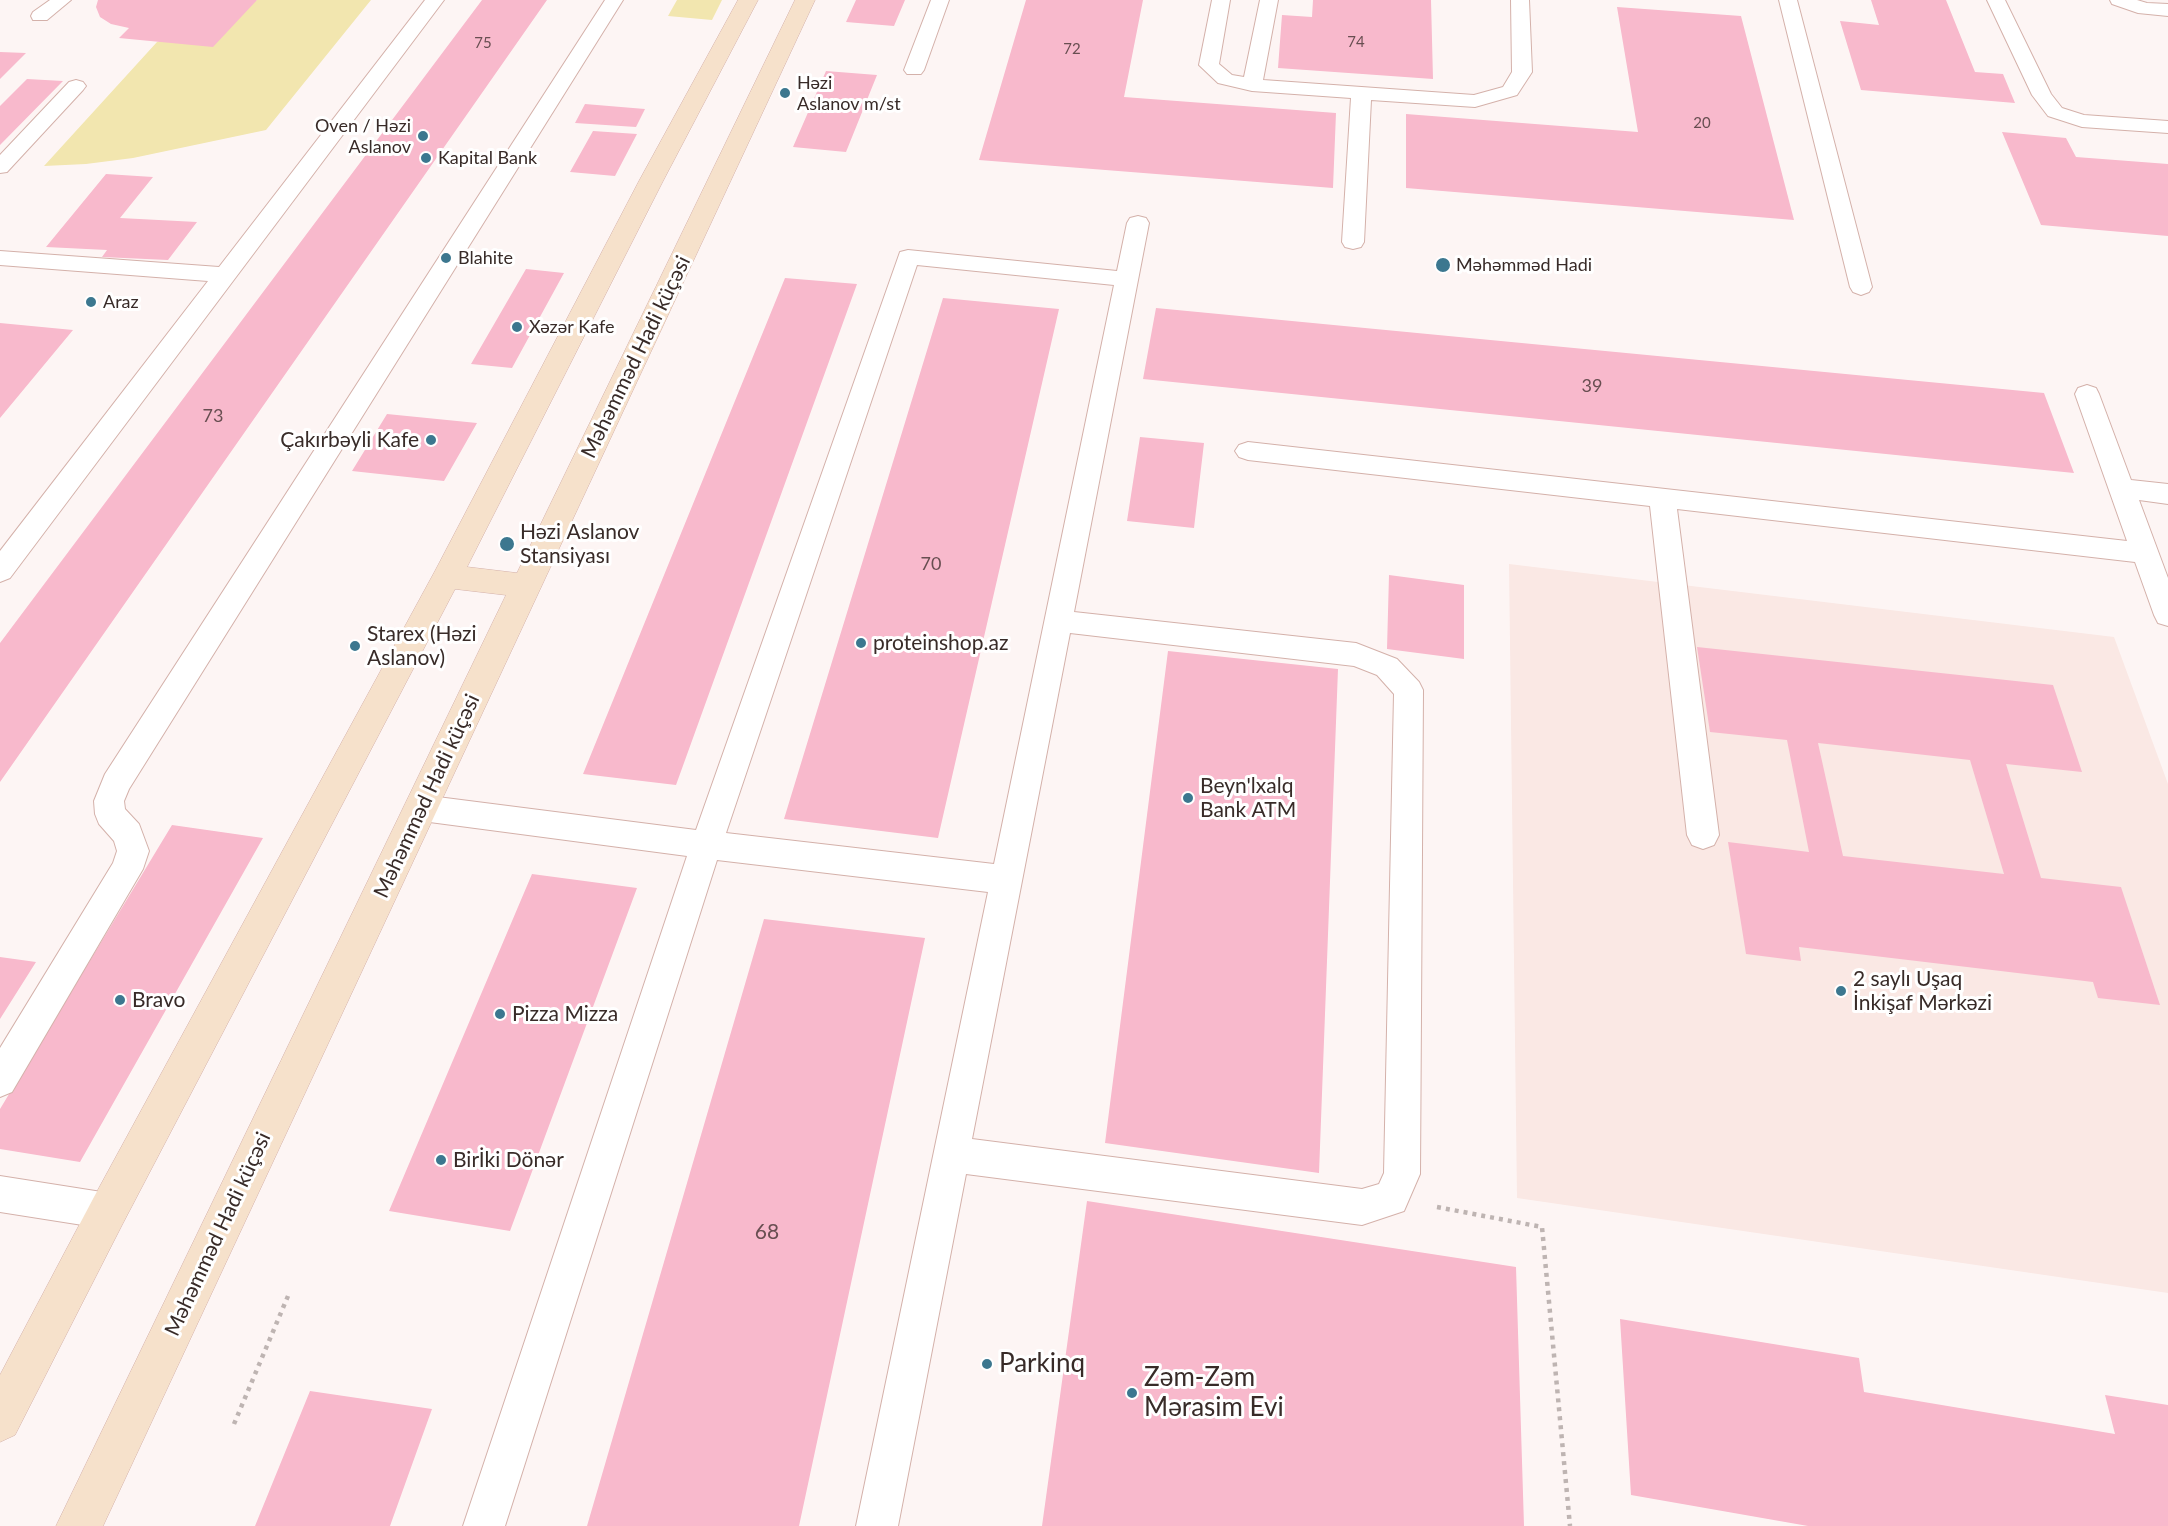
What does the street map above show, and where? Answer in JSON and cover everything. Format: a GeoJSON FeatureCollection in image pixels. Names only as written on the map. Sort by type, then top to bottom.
{"type":"FeatureCollection","features":[{"type":"Feature","properties":{"kind":"street"},"geometry":{"type":"LineString","coordinates":[[0,1420],[108,1211],[447,576],[651,181],[748,0]]}},
{"type":"Feature","properties":{"kind":"street","name":"Məhəmməd Hadi küçəsi"},"geometry":{"type":"LineString","coordinates":[[79,1526],[805,0]]}},
{"type":"Feature","properties":{"kind":"street"},"geometry":{"type":"LineString","coordinates":[[447,576],[527,586]]}},
{"type":"Feature","properties":{"kind":"lane"},"geometry":{"type":"LineString","coordinates":[[40,16],[62,0]]}},
{"type":"Feature","properties":{"kind":"lane"},"geometry":{"type":"LineString","coordinates":[[0,571],[435,0]]}},
{"type":"Feature","properties":{"kind":"lane"},"geometry":{"type":"LineString","coordinates":[[0,1080],[128,869],[133,851],[128,834],[110,814],[109,801],[116,783],[614,0]]}},
{"type":"Feature","properties":{"kind":"lane"},"geometry":{"type":"LineString","coordinates":[[914,70],[940,0]]}},
{"type":"Feature","properties":{"kind":"lane"},"geometry":{"type":"LineString","coordinates":[[1221,0],[1209,65],[1225,79],[1252,85],[1475,101],[1510,91],[1522,72],[1520,0]]}},
{"type":"Feature","properties":{"kind":"lane"},"geometry":{"type":"LineString","coordinates":[[1252,85],[1269,0]]}},
{"type":"Feature","properties":{"kind":"lane"},"geometry":{"type":"LineString","coordinates":[[1788,0],[1861,287]]}},
{"type":"Feature","properties":{"kind":"lane"},"geometry":{"type":"LineString","coordinates":[[1996,0],[2042,95],[2055,112],[2082,121],[2168,127]]}},
{"type":"Feature","properties":{"kind":"lane"},"geometry":{"type":"LineString","coordinates":[[2119,0],[2145,9],[2168,10]]}},
{"type":"Feature","properties":{"kind":"lane"},"geometry":{"type":"LineString","coordinates":[[0,167],[76,86]]}},
{"type":"Feature","properties":{"kind":"lane"},"geometry":{"type":"LineString","coordinates":[[1353,242],[1361,93]]}},
{"type":"Feature","properties":{"kind":"lane"},"geometry":{"type":"LineString","coordinates":[[877,1526],[1138,223]]}},
{"type":"Feature","properties":{"kind":"lane"},"geometry":{"type":"LineString","coordinates":[[484,1526],[706,845],[908,257],[1126,279]]}},
{"type":"Feature","properties":{"kind":"lane"},"geometry":{"type":"LineString","coordinates":[[0,258],[226,275]]}},
{"type":"Feature","properties":{"kind":"lane"},"geometry":{"type":"LineString","coordinates":[[2086,394],[2168,615]]}},
{"type":"Feature","properties":{"kind":"lane"},"geometry":{"type":"LineString","coordinates":[[1248,451],[2145,553]]}},
{"type":"Feature","properties":{"kind":"lane"},"geometry":{"type":"LineString","coordinates":[[2121,488],[2168,494]]}},
{"type":"Feature","properties":{"kind":"lane"},"geometry":{"type":"LineString","coordinates":[[1662,498],[1703,836]]}},
{"type":"Feature","properties":{"kind":"lane"},"geometry":{"type":"LineString","coordinates":[[951,1154],[1362,1207],[1391,1198],[1402,1174],[1409,690],[1388,667],[1356,655],[1059,621]]}},
{"type":"Feature","properties":{"kind":"lane"},"geometry":{"type":"LineString","coordinates":[[422,808],[706,845],[1008,880]]}},
{"type":"Feature","properties":{"kind":"lane"},"geometry":{"type":"LineString","coordinates":[[0,1194],[108,1211]]}},
{"type":"Feature","properties":{"kind":"path"},"geometry":{"type":"LineString","coordinates":[[1391,1198],[1542,1227],[1570,1526]]}},
{"type":"Feature","properties":{"kind":"path"},"geometry":{"type":"LineString","coordinates":[[234,1424],[288,1296]]}},
{"type":"Feature","properties":{"kind":"shaded area"},"geometry":{"type":"Polygon","coordinates":[[[257,0],[371,0],[266,130],[133,158],[44,166],[157,42],[257,0]]]}},
{"type":"Feature","properties":{"kind":"shaded area"},"geometry":{"type":"Polygon","coordinates":[[[677,0],[722,0],[712,20],[668,16],[677,0]]]}},
{"type":"Feature","properties":{"kind":"shaded area","name":"2 saylı Uşaq İnkişaf Mərkəzi"},"geometry":{"type":"Polygon","coordinates":[[[1509,564],[2114,637],[2168,784],[2168,1293],[1517,1198],[1509,564]]]}},
{"type":"Feature","properties":{"kind":"building"},"geometry":{"type":"Polygon","coordinates":[[[98,0],[257,0],[213,47],[119,38],[129,28],[111,24],[100,17],[96,7],[98,0]]]}},
{"type":"Feature","properties":{"kind":"building"},"geometry":{"type":"Polygon","coordinates":[[[482,0],[547,0],[0,782],[0,643],[482,0]]]}},
{"type":"Feature","properties":{"kind":"building"},"geometry":{"type":"Polygon","coordinates":[[[856,0],[905,0],[894,26],[846,22],[856,0]]]}},
{"type":"Feature","properties":{"kind":"building"},"geometry":{"type":"Polygon","coordinates":[[[1026,0],[1143,0],[1124,97],[1336,113],[1333,188],[979,160],[1026,0]]]}},
{"type":"Feature","properties":{"kind":"building"},"geometry":{"type":"Polygon","coordinates":[[[1313,0],[1431,0],[1433,79],[1278,68],[1282,15],[1312,17],[1313,0]]]}},
{"type":"Feature","properties":{"kind":"building"},"geometry":{"type":"Polygon","coordinates":[[[1871,0],[1946,0],[1975,72],[2003,74],[2015,103],[1861,90],[1840,21],[1879,25],[1871,0]]]}},
{"type":"Feature","properties":{"kind":"building"},"geometry":{"type":"Polygon","coordinates":[[[1617,7],[1741,16],[1794,220],[1406,188],[1406,114],[1638,132],[1617,7]]]}},
{"type":"Feature","properties":{"kind":"building"},"geometry":{"type":"Polygon","coordinates":[[[0,52],[26,53],[0,79],[0,52]]]}},
{"type":"Feature","properties":{"kind":"building"},"geometry":{"type":"Polygon","coordinates":[[[826,71],[877,75],[846,152],[793,147],[826,71]]]}},
{"type":"Feature","properties":{"kind":"building"},"geometry":{"type":"Polygon","coordinates":[[[27,79],[63,81],[0,145],[0,106],[27,79]]]}},
{"type":"Feature","properties":{"kind":"building"},"geometry":{"type":"Polygon","coordinates":[[[585,104],[645,109],[636,127],[575,123],[585,104]]]}},
{"type":"Feature","properties":{"kind":"building"},"geometry":{"type":"Polygon","coordinates":[[[593,131],[637,134],[615,176],[570,172],[593,131]]]}},
{"type":"Feature","properties":{"kind":"building"},"geometry":{"type":"Polygon","coordinates":[[[2002,132],[2066,138],[2076,157],[2168,164],[2168,236],[2041,225],[2002,132]]]}},
{"type":"Feature","properties":{"kind":"building"},"geometry":{"type":"Polygon","coordinates":[[[106,174],[153,177],[120,218],[197,222],[168,260],[102,257],[107,250],[46,247],[106,174]]]}},
{"type":"Feature","properties":{"kind":"building"},"geometry":{"type":"Polygon","coordinates":[[[526,269],[564,273],[512,368],[471,364],[526,269]]]}},
{"type":"Feature","properties":{"kind":"building"},"geometry":{"type":"Polygon","coordinates":[[[785,278],[857,284],[676,785],[583,774],[785,278]]]}},
{"type":"Feature","properties":{"kind":"building"},"geometry":{"type":"Polygon","coordinates":[[[943,298],[1059,309],[938,838],[784,819],[943,298]]]}},
{"type":"Feature","properties":{"kind":"building"},"geometry":{"type":"Polygon","coordinates":[[[1156,308],[2044,393],[2074,473],[1143,379],[1156,308]]]}},
{"type":"Feature","properties":{"kind":"building"},"geometry":{"type":"Polygon","coordinates":[[[0,323],[73,330],[0,418],[0,323]]]}},
{"type":"Feature","properties":{"kind":"building"},"geometry":{"type":"Polygon","coordinates":[[[387,414],[477,423],[444,481],[352,471],[387,414]]]}},
{"type":"Feature","properties":{"kind":"building"},"geometry":{"type":"Polygon","coordinates":[[[1140,437],[1204,443],[1194,528],[1127,521],[1140,437]]]}},
{"type":"Feature","properties":{"kind":"building"},"geometry":{"type":"Polygon","coordinates":[[[1389,575],[1464,585],[1464,659],[1387,649],[1389,575]]]}},
{"type":"Feature","properties":{"kind":"building"},"geometry":{"type":"Polygon","coordinates":[[[1697,647],[2053,685],[2082,772],[2006,764],[2041,878],[2121,887],[2160,1005],[2098,998],[2093,982],[1799,947],[1801,961],[1746,954],[1728,842],[1809,852],[1787,740],[1710,732],[1697,647]],[[1818,743],[1843,856],[2004,874],[1970,760],[1818,743]]]}},
{"type":"Feature","properties":{"kind":"building"},"geometry":{"type":"Polygon","coordinates":[[[1168,651],[1338,669],[1319,1173],[1105,1143],[1168,651]]]}},
{"type":"Feature","properties":{"kind":"building"},"geometry":{"type":"Polygon","coordinates":[[[172,825],[263,838],[80,1162],[0,1149],[0,1109],[172,825]]]}},
{"type":"Feature","properties":{"kind":"building"},"geometry":{"type":"Polygon","coordinates":[[[532,874],[637,888],[510,1231],[389,1211],[532,874]]]}},
{"type":"Feature","properties":{"kind":"building"},"geometry":{"type":"Polygon","coordinates":[[[764,919],[925,938],[799,1526],[587,1526],[764,919]]]}},
{"type":"Feature","properties":{"kind":"building"},"geometry":{"type":"Polygon","coordinates":[[[0,957],[36,962],[0,1019],[0,957]]]}},
{"type":"Feature","properties":{"kind":"building"},"geometry":{"type":"Polygon","coordinates":[[[1087,1201],[1516,1267],[1524,1526],[1042,1526],[1087,1201]]]}},
{"type":"Feature","properties":{"kind":"building"},"geometry":{"type":"Polygon","coordinates":[[[1620,1319],[1859,1358],[1864,1392],[2115,1434],[2105,1395],[2168,1405],[2168,1526],[1808,1526],[1631,1495],[1620,1319]]]}},
{"type":"Feature","properties":{"kind":"building"},"geometry":{"type":"Polygon","coordinates":[[[310,1391],[432,1409],[390,1526],[255,1526],[310,1391]]]}},
{"type":"Feature","properties":{"kind":"place","name":"Həzi Aslanov m/st"},"geometry":{"type":"Point","coordinates":[785,93]}},
{"type":"Feature","properties":{"kind":"place","name":"Oven / Hәzi Aslanov"},"geometry":{"type":"Point","coordinates":[423,136]}},
{"type":"Feature","properties":{"kind":"place","name":"Kapital Bank"},"geometry":{"type":"Point","coordinates":[426,158]}},
{"type":"Feature","properties":{"kind":"place","name":"Blahite"},"geometry":{"type":"Point","coordinates":[446,258]}},
{"type":"Feature","properties":{"kind":"place","name":"Məhəmməd Hadi"},"geometry":{"type":"Point","coordinates":[1443,265]}},
{"type":"Feature","properties":{"kind":"place","name":"Araz"},"geometry":{"type":"Point","coordinates":[91,302]}},
{"type":"Feature","properties":{"kind":"place","name":"Xəzər Kafe"},"geometry":{"type":"Point","coordinates":[517,327]}},
{"type":"Feature","properties":{"kind":"place","name":"Çakırbəyli Kafe"},"geometry":{"type":"Point","coordinates":[431,440]}},
{"type":"Feature","properties":{"kind":"place","name":"Həzi Aslanov Stansiyası"},"geometry":{"type":"Point","coordinates":[507,544]}},
{"type":"Feature","properties":{"kind":"place","name":"proteinshop.az"},"geometry":{"type":"Point","coordinates":[861,643]}},
{"type":"Feature","properties":{"kind":"place","name":"Starex (Həzi Aslanov)"},"geometry":{"type":"Point","coordinates":[355,646]}},
{"type":"Feature","properties":{"kind":"place","name":"Beyn'lxalq Bank ATM"},"geometry":{"type":"Point","coordinates":[1188,798]}},
{"type":"Feature","properties":{"kind":"place","name":"2 saylı Uşaq İnkişaf Mərkəzi"},"geometry":{"type":"Point","coordinates":[1841,991]}},
{"type":"Feature","properties":{"kind":"place","name":"Bravo"},"geometry":{"type":"Point","coordinates":[120,1000]}},
{"type":"Feature","properties":{"kind":"place","name":"Pizza Mizza"},"geometry":{"type":"Point","coordinates":[500,1014]}},
{"type":"Feature","properties":{"kind":"place","name":"Birİki Dönər"},"geometry":{"type":"Point","coordinates":[441,1160]}},
{"type":"Feature","properties":{"kind":"place","name":"Parkinq"},"geometry":{"type":"Point","coordinates":[987,1364]}},
{"type":"Feature","properties":{"kind":"place","name":"Zәm-Zәm Mәrasim Evi"},"geometry":{"type":"Point","coordinates":[1132,1393]}}]}
